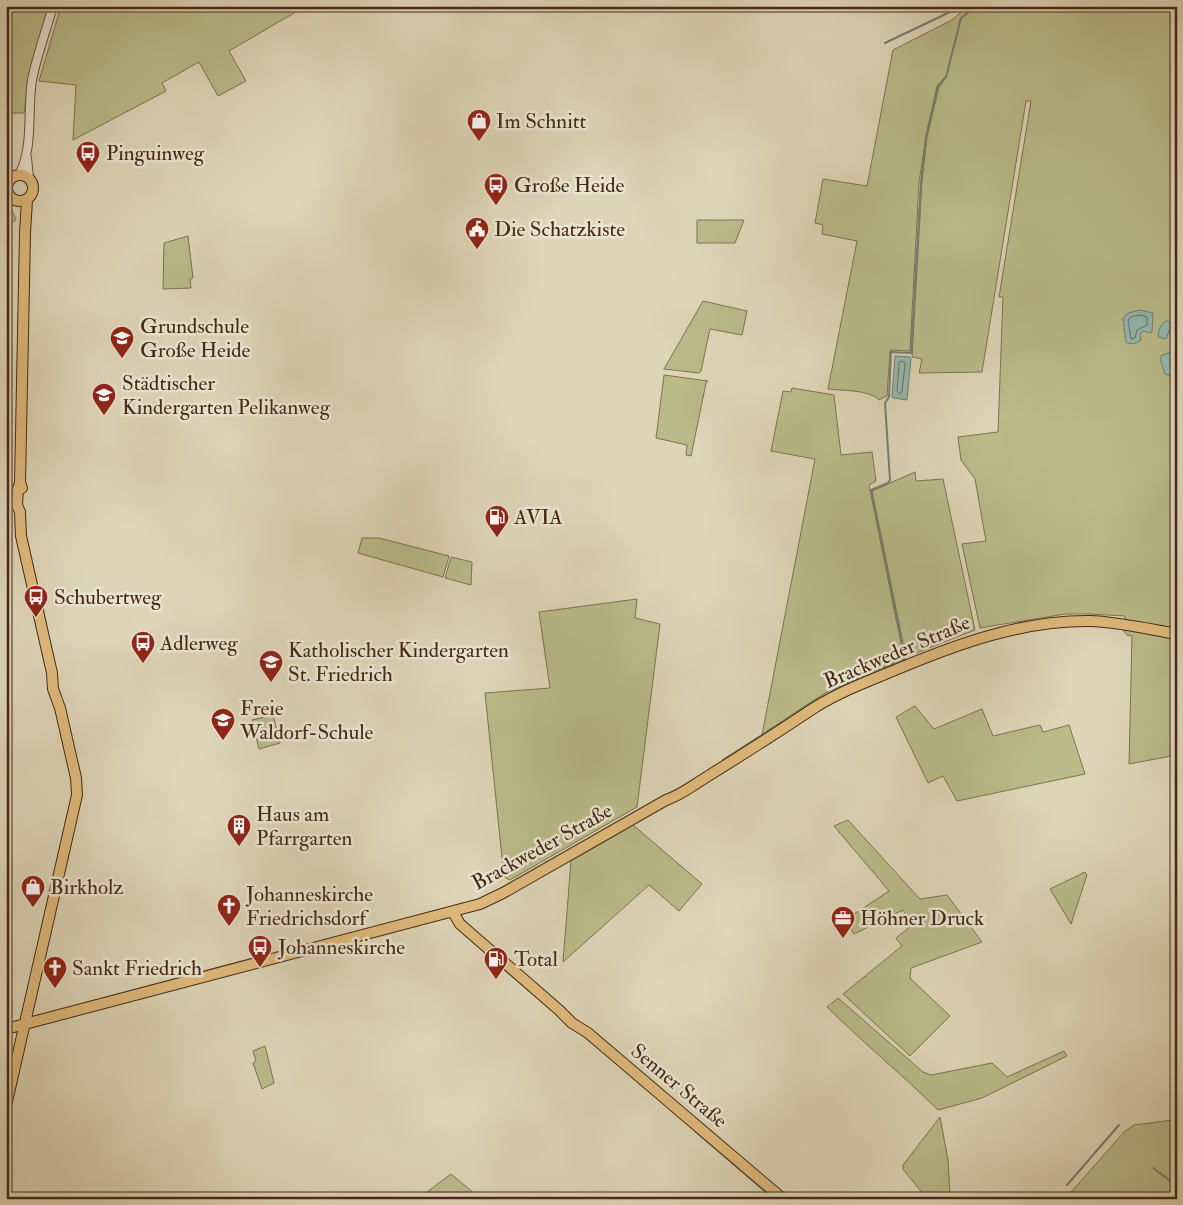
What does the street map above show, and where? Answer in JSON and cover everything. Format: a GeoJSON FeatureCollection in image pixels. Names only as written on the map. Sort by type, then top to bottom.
{"type":"FeatureCollection","features":[{"type":"Feature","properties":{"kind":"main road"},"geometry":{"type":"LineString","coordinates":[[6,1106],[77,795],[76,778],[60,708],[53,689],[52,673],[22,536],[20,512],[22,489],[20,483],[25,233],[21,211],[22,200],[33,191],[32,184],[13,179],[9,196],[22,200]]}},
{"type":"Feature","properties":{"kind":"main road","name":"Brackweder Straße"},"geometry":{"type":"LineString","coordinates":[[6,1029],[475,906],[496,897],[666,800],[684,786],[704,778],[756,748],[816,707],[839,694],[979,637],[1064,622],[1089,621],[1177,634]]}},
{"type":"Feature","properties":{"kind":"main road","name":"Senner Straße"},"geometry":{"type":"LineString","coordinates":[[453,912],[460,924],[572,1023],[588,1033],[783,1199]]}},
{"type":"Feature","properties":{"kind":"street"},"geometry":{"type":"LineString","coordinates":[[13,179],[22,168],[27,148],[32,80],[53,6]]}},
{"type":"Feature","properties":{"kind":"green space"},"geometry":{"type":"Polygon","coordinates":[[[6,6],[48,6],[29,79],[24,113],[6,113],[6,6]]]}},
{"type":"Feature","properties":{"kind":"green space"},"geometry":{"type":"Polygon","coordinates":[[[61,6],[306,6],[229,51],[246,81],[218,96],[199,62],[162,83],[166,91],[73,140],[76,85],[39,81],[61,6]]]}},
{"type":"Feature","properties":{"kind":"green space"},"geometry":{"type":"Polygon","coordinates":[[[968,6],[1177,6],[1177,755],[1129,764],[1132,636],[1127,635],[1124,631],[1125,616],[1065,614],[980,628],[962,544],[986,541],[975,479],[961,460],[958,437],[998,432],[1003,297],[999,297],[1031,101],[1026,101],[982,372],[919,373],[922,359],[912,357],[922,181],[927,137],[942,81],[937,86],[926,137],[919,182],[910,351],[890,350],[887,396],[879,400],[862,392],[828,389],[857,241],[822,234],[823,225],[815,223],[823,179],[867,186],[893,50],[952,20],[968,6]]]}},
{"type":"Feature","properties":{"kind":"green space"},"geometry":{"type":"Polygon","coordinates":[[[6,206],[13,212],[16,220],[6,227],[6,206]]]}},
{"type":"Feature","properties":{"kind":"green space"},"geometry":{"type":"Polygon","coordinates":[[[697,220],[744,220],[735,243],[697,243],[697,220]]]}},
{"type":"Feature","properties":{"kind":"green space"},"geometry":{"type":"Polygon","coordinates":[[[188,236],[193,278],[190,279],[191,288],[163,289],[164,243],[188,236]]]}},
{"type":"Feature","properties":{"kind":"green space"},"geometry":{"type":"Polygon","coordinates":[[[703,301],[747,311],[742,335],[710,329],[699,373],[664,369],[703,301]]]}},
{"type":"Feature","properties":{"kind":"green space"},"geometry":{"type":"Polygon","coordinates":[[[664,375],[708,381],[706,383],[691,456],[686,455],[687,445],[656,438],[664,375]]]}},
{"type":"Feature","properties":{"kind":"green space"},"geometry":{"type":"Polygon","coordinates":[[[792,388],[834,395],[841,455],[872,452],[876,481],[869,485],[904,658],[832,689],[762,735],[815,459],[771,451],[783,391],[791,392],[792,388]]]}},
{"type":"Feature","properties":{"kind":"green space"},"geometry":{"type":"Polygon","coordinates":[[[915,472],[916,481],[943,479],[975,630],[906,657],[872,491],[915,472]]]}},
{"type":"Feature","properties":{"kind":"green space"},"geometry":{"type":"Polygon","coordinates":[[[362,538],[379,538],[449,556],[443,577],[358,553],[362,538]]]}},
{"type":"Feature","properties":{"kind":"green space"},"geometry":{"type":"Polygon","coordinates":[[[451,557],[472,562],[471,585],[445,578],[451,557]]]}},
{"type":"Feature","properties":{"kind":"green space"},"geometry":{"type":"Polygon","coordinates":[[[637,599],[635,618],[660,624],[637,807],[510,880],[504,877],[485,693],[550,688],[539,612],[637,599]]]}},
{"type":"Feature","properties":{"kind":"green space"},"geometry":{"type":"Polygon","coordinates":[[[915,706],[934,729],[982,709],[993,736],[1040,725],[1043,732],[1069,725],[1085,774],[957,801],[943,776],[928,783],[896,717],[915,706]]]}},
{"type":"Feature","properties":{"kind":"green space"},"geometry":{"type":"Polygon","coordinates":[[[273,715],[280,743],[259,749],[252,720],[273,715]]]}},
{"type":"Feature","properties":{"kind":"green space"},"geometry":{"type":"Polygon","coordinates":[[[848,820],[920,899],[947,895],[982,942],[911,968],[910,978],[950,1016],[910,1056],[843,994],[902,946],[896,938],[912,925],[903,910],[854,934],[845,920],[889,891],[834,826],[848,820]]]}},
{"type":"Feature","properties":{"kind":"green space"},"geometry":{"type":"Polygon","coordinates":[[[633,825],[702,884],[679,911],[649,885],[563,962],[571,861],[633,825]]]}},
{"type":"Feature","properties":{"kind":"green space"},"geometry":{"type":"Polygon","coordinates":[[[1085,872],[1087,875],[1071,924],[1050,889],[1085,872]]]}},
{"type":"Feature","properties":{"kind":"green space"},"geometry":{"type":"Polygon","coordinates":[[[838,998],[923,1072],[931,1075],[992,1063],[1007,1077],[1064,1051],[1067,1056],[982,1098],[938,1110],[827,1007],[838,998]]]}},
{"type":"Feature","properties":{"kind":"green space"},"geometry":{"type":"Polygon","coordinates":[[[265,1046],[274,1083],[262,1089],[253,1063],[256,1061],[253,1051],[265,1046]]]}},
{"type":"Feature","properties":{"kind":"green space"},"geometry":{"type":"Polygon","coordinates":[[[1177,1113],[1177,1199],[1062,1199],[1072,1191],[1124,1132],[1134,1125],[1173,1120],[1177,1113]]]}},
{"type":"Feature","properties":{"kind":"green space"},"geometry":{"type":"Polygon","coordinates":[[[940,1117],[948,1160],[950,1193],[934,1199],[927,1199],[903,1169],[903,1165],[940,1117]]]}},
{"type":"Feature","properties":{"kind":"green space"},"geometry":{"type":"Polygon","coordinates":[[[451,1174],[481,1199],[418,1199],[451,1174]]]}},
{"type":"Feature","properties":{"kind":"water"},"geometry":{"type":"Polygon","coordinates":[[[1140,310],[1153,313],[1152,331],[1151,333],[1143,331],[1140,334],[1141,340],[1134,344],[1128,343],[1126,342],[1123,318],[1128,313],[1140,310]]]}},
{"type":"Feature","properties":{"kind":"water"},"geometry":{"type":"Polygon","coordinates":[[[1166,321],[1170,322],[1171,326],[1166,339],[1159,337],[1159,332],[1166,321]]]}},
{"type":"Feature","properties":{"kind":"water"},"geometry":{"type":"Polygon","coordinates":[[[1177,351],[1177,378],[1165,374],[1160,359],[1162,355],[1177,351]]]}},
{"type":"Feature","properties":{"kind":"water"},"geometry":{"type":"Polygon","coordinates":[[[895,356],[910,357],[911,359],[907,400],[892,397],[895,356]]]}},
{"type":"Feature","properties":{"kind":"waterway"},"geometry":{"type":"LineString","coordinates":[[885,43],[952,11],[957,6]]}},
{"type":"Feature","properties":{"kind":"waterway"},"geometry":{"type":"LineString","coordinates":[[723,760],[836,689],[905,659],[871,490],[888,483],[890,480],[885,403],[889,397],[891,352],[911,353],[921,182],[926,137],[938,86],[946,77],[961,18],[968,13],[972,6]]}},
{"type":"Feature","properties":{"kind":"waterway"},"geometry":{"type":"LineString","coordinates":[[1177,303],[1173,314],[1177,341]]}},
{"type":"Feature","properties":{"kind":"waterway"},"geometry":{"type":"LineString","coordinates":[[1177,527],[1174,540],[1177,554]]}},
{"type":"Feature","properties":{"kind":"waterway"},"geometry":{"type":"LineString","coordinates":[[1173,1124],[1177,1126]]}},
{"type":"Feature","properties":{"kind":"waterway"},"geometry":{"type":"LineString","coordinates":[[1067,1185],[1119,1125]]}},
{"type":"Feature","properties":{"kind":"waterway"},"geometry":{"type":"LineString","coordinates":[[695,1131],[774,1199]]}},
{"type":"Feature","properties":{"kind":"waterway"},"geometry":{"type":"LineString","coordinates":[[1153,1168],[1177,1186]]}},
{"type":"Feature","properties":{"kind":"place","name":"Im Schnitt"},"geometry":{"type":"Point","coordinates":[479,142]}},
{"type":"Feature","properties":{"kind":"place","name":"Pinguinweg"},"geometry":{"type":"Point","coordinates":[88,174]}},
{"type":"Feature","properties":{"kind":"place","name":"Große Heide"},"geometry":{"type":"Point","coordinates":[496,206]}},
{"type":"Feature","properties":{"kind":"place","name":"Die Schatzkiste"},"geometry":{"type":"Point","coordinates":[477,250]}},
{"type":"Feature","properties":{"kind":"place","name":"Grundschule Große Heide"},"geometry":{"type":"Point","coordinates":[122,359]}},
{"type":"Feature","properties":{"kind":"place","name":"Städtischer Kindergarten Pelikanweg"},"geometry":{"type":"Point","coordinates":[104,416]}},
{"type":"Feature","properties":{"kind":"place","name":"AVIA"},"geometry":{"type":"Point","coordinates":[497,538]}},
{"type":"Feature","properties":{"kind":"place","name":"Schubertweg"},"geometry":{"type":"Point","coordinates":[36,618]}},
{"type":"Feature","properties":{"kind":"place","name":"Adlerweg"},"geometry":{"type":"Point","coordinates":[143,664]}},
{"type":"Feature","properties":{"kind":"place","name":"Katholischer Kindergarten St. Friedrich"},"geometry":{"type":"Point","coordinates":[271,683]}},
{"type":"Feature","properties":{"kind":"place","name":"Freie Waldorf-Schule"},"geometry":{"type":"Point","coordinates":[223,741]}},
{"type":"Feature","properties":{"kind":"place","name":"Haus am Pfarrgarten"},"geometry":{"type":"Point","coordinates":[239,847]}},
{"type":"Feature","properties":{"kind":"place","name":"Birkholz"},"geometry":{"type":"Point","coordinates":[33,908]}},
{"type":"Feature","properties":{"kind":"place","name":"Johanneskirche Friedrichsdorf"},"geometry":{"type":"Point","coordinates":[229,927]}},
{"type":"Feature","properties":{"kind":"place","name":"Höhner Druck"},"geometry":{"type":"Point","coordinates":[843,939]}},
{"type":"Feature","properties":{"kind":"place","name":"Johanneskirche"},"geometry":{"type":"Point","coordinates":[260,968]}},
{"type":"Feature","properties":{"kind":"place","name":"Total"},"geometry":{"type":"Point","coordinates":[496,980]}},
{"type":"Feature","properties":{"kind":"place","name":"Sankt Friedrich"},"geometry":{"type":"Point","coordinates":[55,989]}}]}
